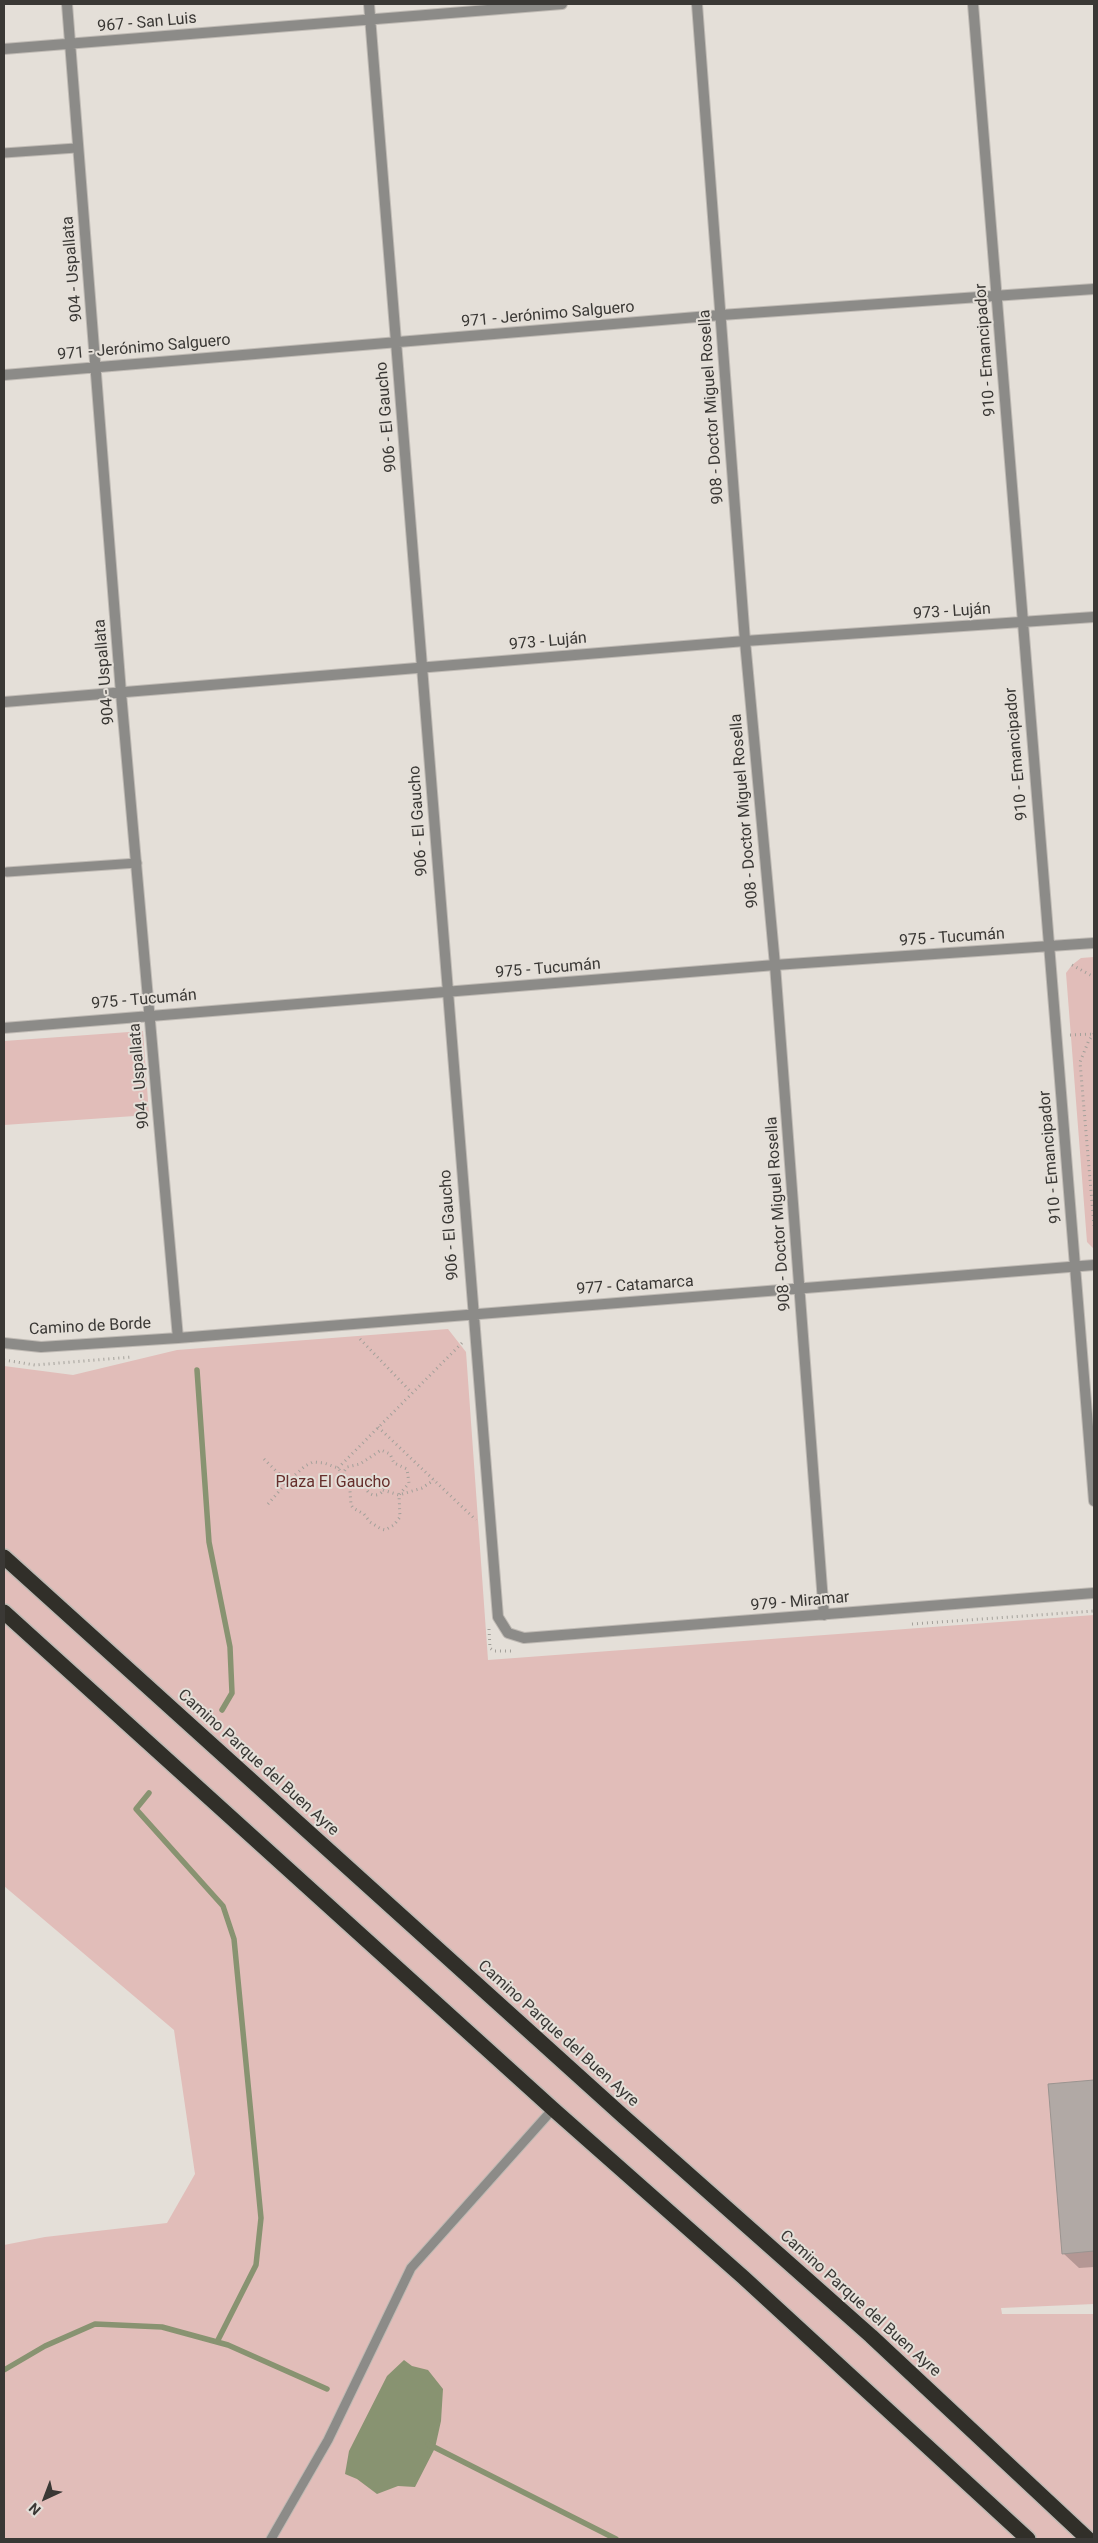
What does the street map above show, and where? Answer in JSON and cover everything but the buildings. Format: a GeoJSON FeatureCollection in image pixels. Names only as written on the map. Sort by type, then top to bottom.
{"type":"FeatureCollection","features":[{"type":"Feature","properties":{"kind":"highway","name":"Camino Parque del Buen Ayre"},"geometry":{"type":"LineString","coordinates":[[4,1556],[609,2104],[864,2330],[1088,2539]]}},
{"type":"Feature","properties":{"kind":"highway"},"geometry":{"type":"LineString","coordinates":[[4,1612],[553,2109],[744,2276],[1028,2539]]}},
{"type":"Feature","properties":{"kind":"street","name":"904 - Uspallata"},"geometry":{"type":"LineString","coordinates":[[67,4],[76,148],[97,367],[121,693],[178,1338]]}},
{"type":"Feature","properties":{"kind":"street","name":"906 - El Gaucho"},"geometry":{"type":"LineString","coordinates":[[370,4],[472,1313],[498,1617],[508,1633]]}},
{"type":"Feature","properties":{"kind":"street","name":"967 - San Luis"},"geometry":{"type":"LineString","coordinates":[[4,49],[562,4]]}},
{"type":"Feature","properties":{"kind":"street","name":"908 - Doctor Miguel Rosella"},"geometry":{"type":"LineString","coordinates":[[697,4],[745,641],[775,965],[824,1615]]}},
{"type":"Feature","properties":{"kind":"street","name":"910 - Emancipador"},"geometry":{"type":"LineString","coordinates":[[973,4],[1094,1501]]}},
{"type":"Feature","properties":{"kind":"street","name":"971 - Jerónimo Salguero"},"geometry":{"type":"LineString","coordinates":[[4,375],[720,315],[1094,289]]}},
{"type":"Feature","properties":{"kind":"street","name":"973 - Luján"},"geometry":{"type":"LineString","coordinates":[[4,702],[745,641],[1094,617]]}},
{"type":"Feature","properties":{"kind":"street","name":"975 - Tucumán"},"geometry":{"type":"LineString","coordinates":[[4,1028],[150,1014],[447,993],[775,965],[1094,943]]}},
{"type":"Feature","properties":{"kind":"street","name":"977 - Catamarca"},"geometry":{"type":"LineString","coordinates":[[178,1338],[472,1313],[1094,1265]]}},
{"type":"Feature","properties":{"kind":"street","name":"Camino de Borde"},"geometry":{"type":"LineString","coordinates":[[4,1343],[41,1347],[178,1338]]}},
{"type":"Feature","properties":{"kind":"street","name":"979 - Miramar"},"geometry":{"type":"LineString","coordinates":[[508,1633],[524,1638],[1094,1593]]}},
{"type":"Feature","properties":{"kind":"lane"},"geometry":{"type":"LineString","coordinates":[[4,153],[76,148]]}},
{"type":"Feature","properties":{"kind":"lane"},"geometry":{"type":"LineString","coordinates":[[8,872],[137,863]]}},
{"type":"Feature","properties":{"kind":"lane"},"geometry":{"type":"LineString","coordinates":[[271,2539],[328,2440],[411,2268],[553,2109]]}},
{"type":"Feature","properties":{"kind":"path"},"geometry":{"type":"LineString","coordinates":[[1072,965],[1094,977]]}},
{"type":"Feature","properties":{"kind":"path"},"geometry":{"type":"LineString","coordinates":[[1070,1036],[1094,1034]]}},
{"type":"Feature","properties":{"kind":"path"},"geometry":{"type":"LineString","coordinates":[[1094,1034],[1089,1040],[1080,1062],[1094,1226]]}},
{"type":"Feature","properties":{"kind":"path"},"geometry":{"type":"LineString","coordinates":[[460,1334],[464,1351]]}},
{"type":"Feature","properties":{"kind":"path"},"geometry":{"type":"LineString","coordinates":[[350,1340],[370,1338]]}},
{"type":"Feature","properties":{"kind":"path"},"geometry":{"type":"LineString","coordinates":[[360,1339],[412,1393]]}},
{"type":"Feature","properties":{"kind":"path"},"geometry":{"type":"LineString","coordinates":[[338,1468],[463,1341]]}},
{"type":"Feature","properties":{"kind":"path"},"geometry":{"type":"LineString","coordinates":[[4,1360],[35,1365],[134,1357]]}},
{"type":"Feature","properties":{"kind":"path"},"geometry":{"type":"LineString","coordinates":[[378,1427],[479,1523],[478,1513]]}},
{"type":"Feature","properties":{"kind":"path"},"geometry":{"type":"LineString","coordinates":[[268,1504],[287,1482],[305,1466],[314,1462],[324,1463],[338,1468],[350,1490],[350,1505],[364,1514],[374,1526],[381,1529],[390,1528],[398,1521],[400,1510],[399,1494],[409,1483],[409,1473],[404,1467],[394,1464],[386,1451],[377,1451],[360,1464],[347,1468],[342,1474]]}},
{"type":"Feature","properties":{"kind":"path"},"geometry":{"type":"LineString","coordinates":[[264,1459],[287,1482]]}},
{"type":"Feature","properties":{"kind":"path"},"geometry":{"type":"LineString","coordinates":[[383,1490],[383,1482],[379,1478],[370,1479],[366,1485],[368,1492],[374,1495],[383,1490],[399,1494],[422,1488],[434,1480]]}},
{"type":"Feature","properties":{"kind":"path"},"geometry":{"type":"LineString","coordinates":[[347,1482],[354,1486],[366,1485]]}},
{"type":"Feature","properties":{"kind":"path"},"geometry":{"type":"LineString","coordinates":[[905,1624],[1094,1611]]}},
{"type":"Feature","properties":{"kind":"path"},"geometry":{"type":"LineString","coordinates":[[488,1619],[490,1648],[494,1651],[521,1651]]}},
{"type":"Feature","properties":{"kind":"green space"},"geometry":{"type":"Polygon","coordinates":[[[1094,957],[1094,1249],[1087,1242],[1066,973],[1081,958],[1094,957]]]}},
{"type":"Feature","properties":{"kind":"green space"},"geometry":{"type":"Polygon","coordinates":[[[143,1031],[149,1115],[4,1125],[4,1041],[143,1031]]]}},
{"type":"Feature","properties":{"kind":"green space","name":"Plaza El Gaucho"},"geometry":{"type":"Polygon","coordinates":[[[448,1329],[466,1352],[488,1660],[1094,1615],[1094,2304],[1001,2308],[1002,2314],[1094,2314],[1094,2539],[4,2539],[4,2245],[45,2237],[167,2223],[195,2174],[174,2030],[4,1886],[4,1366],[73,1375],[177,1350],[448,1329]]]}},
{"type":"Feature","properties":{"kind":"shaded area"},"geometry":{"type":"Polygon","coordinates":[[[404,2360],[412,2366],[428,2370],[443,2389],[441,2421],[435,2448],[415,2487],[398,2486],[377,2494],[357,2479],[345,2474],[349,2451],[387,2376],[404,2360]]]}},
{"type":"Feature","properties":{"kind":"waterway"},"geometry":{"type":"LineString","coordinates":[[197,1370],[209,1542],[230,1647],[232,1693],[222,1710]]}},
{"type":"Feature","properties":{"kind":"waterway"},"geometry":{"type":"LineString","coordinates":[[149,1793],[136,1809],[223,1906],[234,1939],[261,2218],[256,2265],[217,2342]]}},
{"type":"Feature","properties":{"kind":"waterway"},"geometry":{"type":"LineString","coordinates":[[4,2370],[45,2346],[95,2324],[162,2327],[228,2345],[327,2389]]}},
{"type":"Feature","properties":{"kind":"waterway"},"geometry":{"type":"LineString","coordinates":[[428,2444],[616,2539]]}}]}
